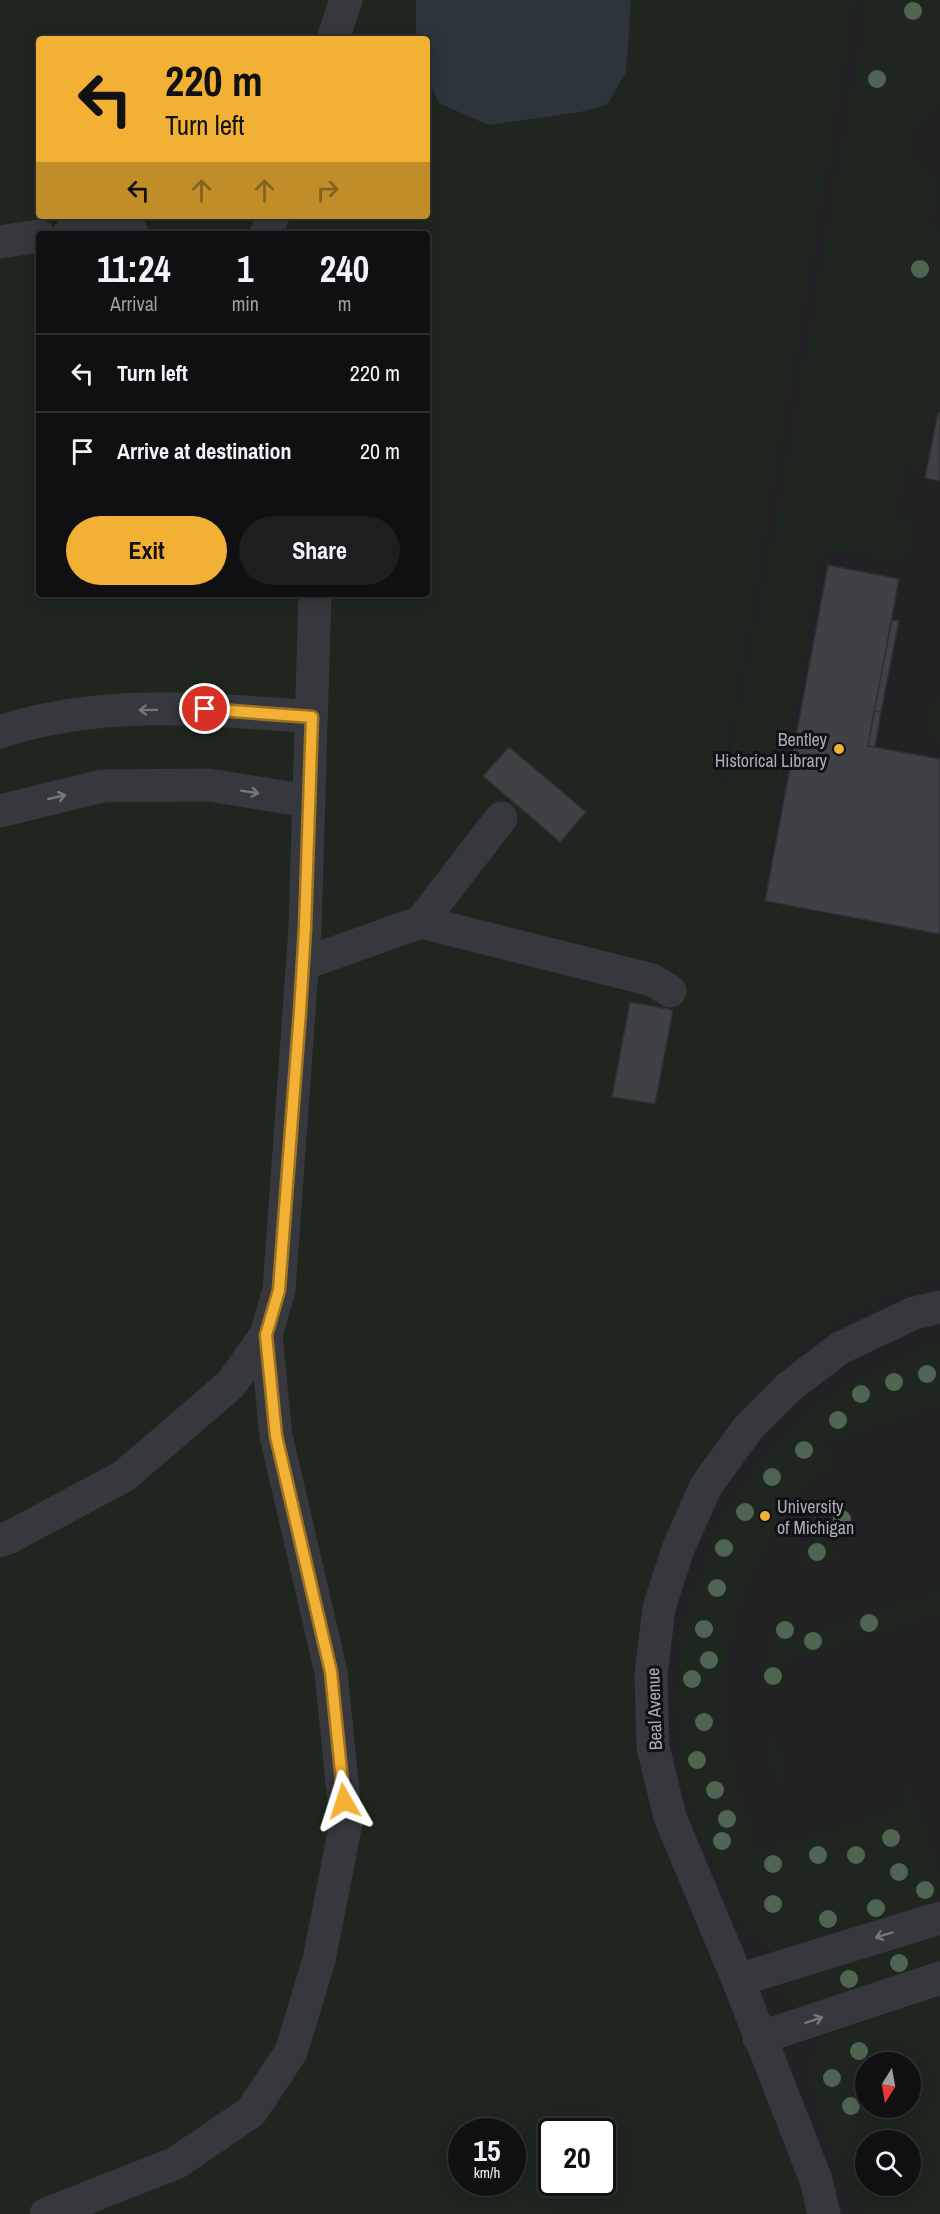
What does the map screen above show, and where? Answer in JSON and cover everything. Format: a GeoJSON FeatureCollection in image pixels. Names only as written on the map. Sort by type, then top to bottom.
{"type":"FeatureCollection","features":[{"type":"Feature","properties":{"kind":"street"},"geometry":{"type":"LineString","coordinates":[[334,36],[346,0]]}},
{"type":"Feature","properties":{"kind":"street"},"geometry":{"type":"LineString","coordinates":[[0,242],[36,236]]}},
{"type":"Feature","properties":{"kind":"street"},"geometry":{"type":"LineString","coordinates":[[0,1541],[124,1476],[231,1384],[266,1335],[279,1290],[303,964],[315,597]]}},
{"type":"Feature","properties":{"kind":"street"},"geometry":{"type":"LineString","coordinates":[[0,732],[96,711],[205,709],[312,717]]}},
{"type":"Feature","properties":{"kind":"street"},"geometry":{"type":"LineString","coordinates":[[0,811],[102,786],[208,785],[309,801]]}},
{"type":"Feature","properties":{"kind":"street"},"geometry":{"type":"LineString","coordinates":[[303,964],[420,922],[501,818]]}},
{"type":"Feature","properties":{"kind":"street"},"geometry":{"type":"LineString","coordinates":[[420,922],[652,980],[670,991]]}},
{"type":"Feature","properties":{"kind":"street","name":"Beal Avenue"},"geometry":{"type":"LineString","coordinates":[[824,2214],[816,2180],[738,1980],[670,1817],[653,1747],[651,1675],[659,1608],[678,1549],[705,1486],[748,1428],[789,1386],[840,1348],[914,1313],[940,1307]]}},
{"type":"Feature","properties":{"kind":"street"},"geometry":{"type":"LineString","coordinates":[[46,2214],[176,2163],[251,2112],[291,2052],[319,1960],[346,1823],[331,1672],[276,1436],[266,1335]]}},
{"type":"Feature","properties":{"kind":"street"},"geometry":{"type":"LineString","coordinates":[[738,1980],[940,1918]]}},
{"type":"Feature","properties":{"kind":"street"},"geometry":{"type":"LineString","coordinates":[[759,2038],[940,1978]]}},
{"type":"Feature","properties":{"kind":"shaded area"},"geometry":{"type":"Polygon","coordinates":[[[0,0],[856,0],[695,933],[778,513],[868,0],[940,0],[940,106],[920,121],[909,145],[916,160],[940,178],[930,225],[940,234],[940,410],[934,409],[923,469],[904,467],[895,518],[913,524],[906,560],[822,549],[761,902],[940,935],[940,1277],[860,1308],[815,1338],[731,1418],[692,1480],[657,1555],[638,1636],[635,1698],[636,1745],[645,1795],[687,1911],[800,2186],[808,2214],[0,2214],[0,0]]]}},
{"type":"Feature","properties":{"kind":"shaded area"},"geometry":{"type":"Polygon","coordinates":[[[416,0],[631,0],[626,72],[607,105],[580,112],[488,125],[439,103],[430,83],[430,36],[416,36],[416,0]]]}},
{"type":"Feature","properties":{"kind":"shaded area","name":"University of Michigan"},"geometry":{"type":"Polygon","coordinates":[[[856,0],[940,0],[940,2214],[464,2214],[492,2196],[526,2196],[526,2118],[481,2118],[856,0]]]}},
{"type":"Feature","properties":{"kind":"shaded area"},"geometry":{"type":"Polygon","coordinates":[[[940,694],[940,740],[926,738],[934,697],[940,694]]]}},
{"type":"Feature","properties":{"kind":"shaded area"},"geometry":{"type":"Polygon","coordinates":[[[940,1342],[940,1407],[825,1442],[832,1467],[807,1486],[794,1504],[765,1551],[746,1592],[727,1659],[724,1704],[732,1760],[758,1851],[907,1807],[902,1784],[904,1781],[911,1782],[940,1876],[940,1889],[935,1903],[785,1950],[766,1946],[754,1939],[738,1922],[698,1829],[682,1778],[675,1696],[683,1623],[714,1531],[757,1465],[823,1399],[882,1365],[922,1347],[940,1342]]]}},
{"type":"Feature","properties":{"kind":"shaded area"},"geometry":{"type":"Polygon","coordinates":[[[841,1503],[850,1507],[855,1522],[829,1530],[838,1559],[803,1568],[801,1558],[835,1506],[841,1503]]]}},
{"type":"Feature","properties":{"kind":"shaded area"},"geometry":{"type":"Polygon","coordinates":[[[940,1591],[940,1613],[780,1663],[785,1684],[782,1689],[767,1689],[762,1683],[774,1619],[786,1614],[794,1618],[791,1627],[795,1638],[940,1591]]]}},
{"type":"Feature","properties":{"kind":"shaded area"},"geometry":{"type":"Polygon","coordinates":[[[770,1730],[775,1734],[787,1774],[786,1781],[777,1782],[774,1778],[765,1735],[770,1730]]]}},
{"type":"Feature","properties":{"kind":"shaded area"},"geometry":{"type":"Polygon","coordinates":[[[940,1935],[940,1965],[803,2007],[793,2006],[786,1999],[786,1990],[792,1980],[940,1935]]]}},
{"type":"Feature","properties":{"kind":"shaded area"},"geometry":{"type":"Polygon","coordinates":[[[940,1994],[940,2214],[864,2214],[850,2197],[815,2103],[808,2060],[817,2043],[837,2027],[940,1994]]]}},
{"type":"Feature","properties":{"kind":"building"},"geometry":{"type":"Polygon","coordinates":[[[938,413],[940,413],[940,481],[925,478],[938,413]]]}},
{"type":"Feature","properties":{"kind":"building","name":"Bentley Historical Library"},"geometry":{"type":"Polygon","coordinates":[[[828,565],[899,579],[868,746],[940,759],[940,934],[765,901],[828,565]]]}},
{"type":"Feature","properties":{"kind":"building"},"geometry":{"type":"Polygon","coordinates":[[[892,620],[899,621],[881,712],[874,711],[892,620]]]}},
{"type":"Feature","properties":{"kind":"building"},"geometry":{"type":"Polygon","coordinates":[[[874,711],[881,712],[875,747],[868,746],[874,711]]]}},
{"type":"Feature","properties":{"kind":"building"},"geometry":{"type":"Polygon","coordinates":[[[509,747],[586,812],[560,842],[483,776],[509,747]]]}},
{"type":"Feature","properties":{"kind":"building"},"geometry":{"type":"Polygon","coordinates":[[[630,1002],[673,1010],[655,1104],[612,1097],[630,1002]]]}},
{"type":"Feature","properties":{"kind":"place","name":"Bentley Historical Library"},"geometry":{"type":"Point","coordinates":[839,749]}},
{"type":"Feature","properties":{"kind":"place","name":"University of Michigan"},"geometry":{"type":"Point","coordinates":[765,1516]}},
{"type":"Feature","properties":{"kind":"route"},"geometry":{"type":"LineString","coordinates":[[205,709],[312,717],[300,1011],[279,1290],[266,1335],[276,1436],[331,1672],[344,1801]]}}]}
